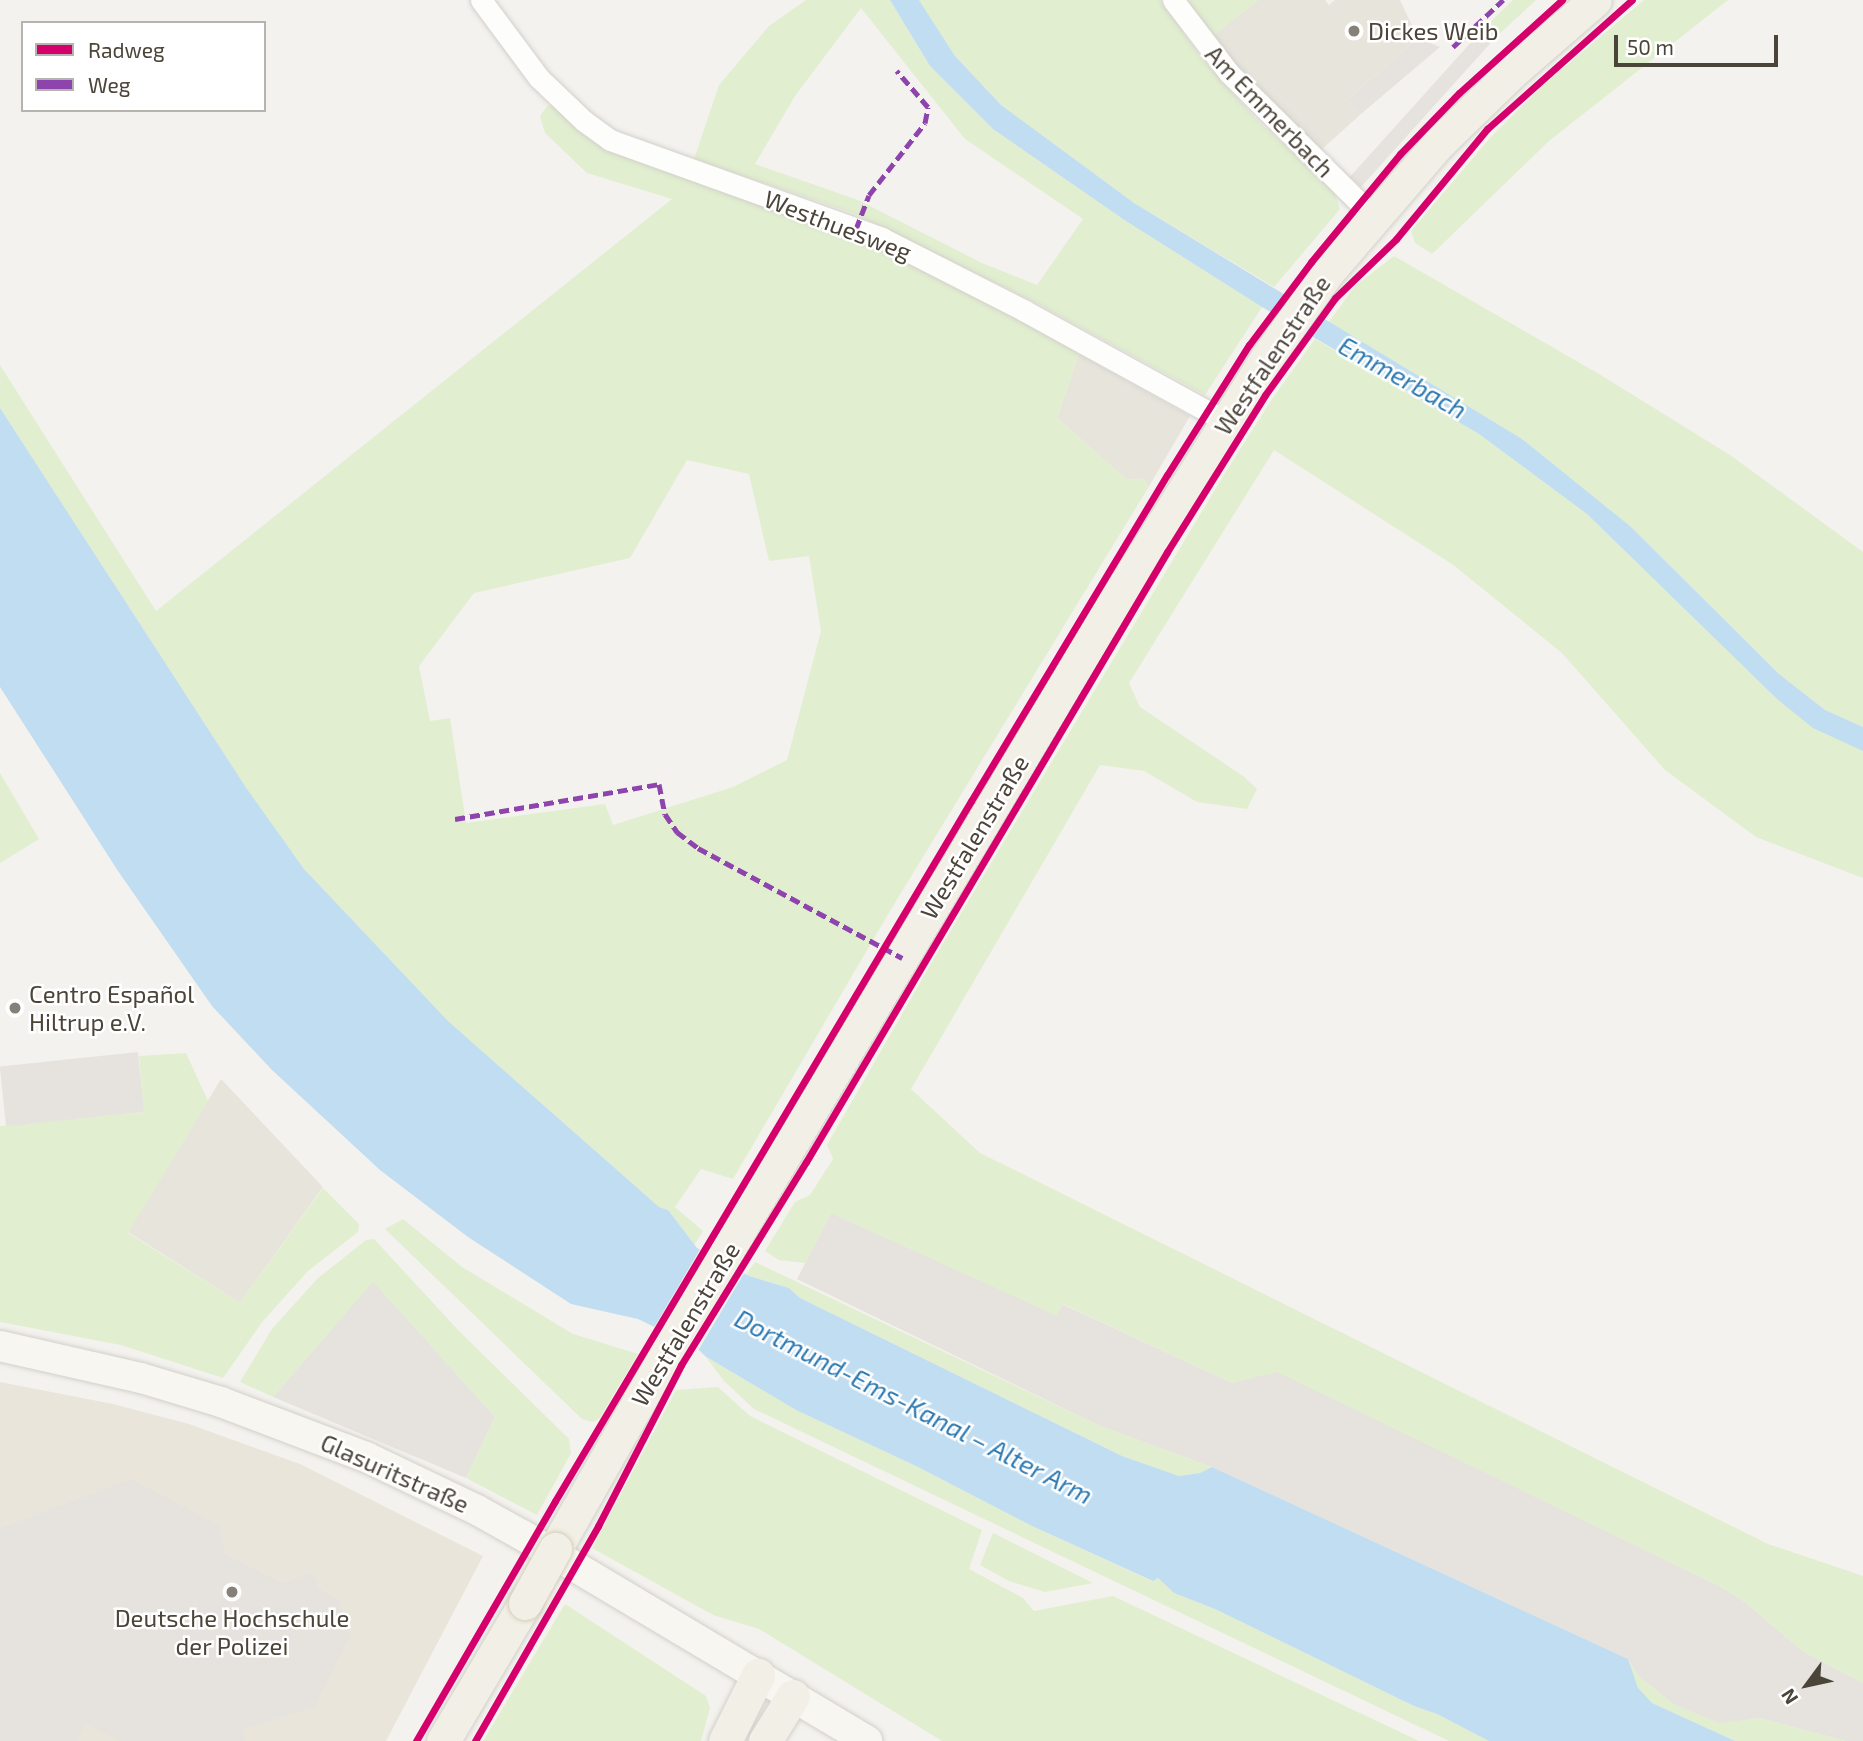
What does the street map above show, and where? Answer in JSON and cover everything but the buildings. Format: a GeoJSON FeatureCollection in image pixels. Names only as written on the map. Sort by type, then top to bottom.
{"type":"FeatureCollection","features":[{"type":"Feature","properties":{"kind":"main road","name":"Westfalenstraße"},"geometry":{"type":"LineString","coordinates":[[443,1741],[525,1603],[665,1355],[1225,421],[1268,356],[1327,273],[1373,216],[1439,143],[1513,71],[1595,0]]}},
{"type":"Feature","properties":{"kind":"main road","name":"Glasuritstraße"},"geometry":{"type":"LineString","coordinates":[[0,1346],[141,1378],[221,1402],[366,1457],[488,1516],[867,1741]]}},
{"type":"Feature","properties":{"kind":"main road"},"geometry":{"type":"LineString","coordinates":[[725,1741],[758,1675]]}},
{"type":"Feature","properties":{"kind":"main road"},"geometry":{"type":"LineString","coordinates":[[765,1741],[793,1696]]}},
{"type":"Feature","properties":{"kind":"street","name":"Westhuesweg"},"geometry":{"type":"LineString","coordinates":[[481,0],[539,78],[584,121],[610,141],[882,238],[1025,311],[1225,421]]}},
{"type":"Feature","properties":{"kind":"street","name":"Am Emmerbach"},"geometry":{"type":"LineString","coordinates":[[1172,0],[1229,73],[1373,216]]}},
{"type":"Feature","properties":{"kind":"shaded area"},"geometry":{"type":"Polygon","coordinates":[[[1258,0],[1325,0],[1329,5],[1335,0],[1400,0],[1418,38],[1349,98],[1361,114],[1320,151],[1210,38],[1258,0]]]}},
{"type":"Feature","properties":{"kind":"shaded area","name":"Dickes Weib"},"geometry":{"type":"Polygon","coordinates":[[[1483,29],[1494,39],[1361,187],[1350,177],[1483,29]]]}},
{"type":"Feature","properties":{"kind":"shaded area","name":"Dickes Weib"},"geometry":{"type":"Polygon","coordinates":[[[1418,38],[1440,47],[1361,114],[1348,99],[1418,38]]]}},
{"type":"Feature","properties":{"kind":"shaded area"},"geometry":{"type":"Polygon","coordinates":[[[1079,354],[1190,416],[1148,488],[1144,478],[1127,480],[1057,418],[1079,354]]]}},
{"type":"Feature","properties":{"kind":"shaded area"},"geometry":{"type":"Polygon","coordinates":[[[138,1052],[144,1112],[6,1126],[0,1067],[138,1052]]]}},
{"type":"Feature","properties":{"kind":"shaded area"},"geometry":{"type":"Polygon","coordinates":[[[221,1079],[323,1187],[240,1303],[128,1232],[221,1079]]]}},
{"type":"Feature","properties":{"kind":"shaded area"},"geometry":{"type":"Polygon","coordinates":[[[831,1213],[1057,1315],[1062,1304],[1232,1383],[1277,1371],[1719,1586],[1742,1600],[1804,1652],[1863,1683],[1863,1741],[1845,1741],[1759,1718],[1720,1724],[1675,1705],[1639,1677],[1628,1659],[1212,1467],[1100,1426],[797,1279],[831,1213]]]}},
{"type":"Feature","properties":{"kind":"shaded area"},"geometry":{"type":"Polygon","coordinates":[[[373,1281],[495,1417],[466,1478],[273,1397],[373,1281]]]}},
{"type":"Feature","properties":{"kind":"shaded area"},"geometry":{"type":"Polygon","coordinates":[[[356,1328],[423,1400],[411,1411],[344,1339],[356,1328]]]}},
{"type":"Feature","properties":{"kind":"shaded area","name":"Deutsche Hochschule der Polizei"},"geometry":{"type":"Polygon","coordinates":[[[0,1382],[113,1404],[189,1424],[300,1464],[483,1556],[386,1741],[0,1741],[0,1382]]]}},
{"type":"Feature","properties":{"kind":"shaded area","name":"Deutsche Hochschule der Polizei"},"geometry":{"type":"Polygon","coordinates":[[[131,1479],[219,1525],[225,1554],[283,1583],[312,1572],[319,1589],[339,1600],[351,1634],[314,1707],[244,1729],[246,1741],[120,1741],[86,1724],[78,1741],[0,1741],[0,1528],[131,1479]]]}},
{"type":"Feature","properties":{"kind":"green space"},"geometry":{"type":"Polygon","coordinates":[[[806,0],[890,0],[930,66],[993,129],[1126,221],[1262,307],[1205,395],[1032,301],[855,214],[694,159],[719,85],[769,26],[806,0]],[[861,8],[795,96],[755,164],[858,200],[982,263],[1037,285],[1083,219],[965,139],[861,8]]]}},
{"type":"Feature","properties":{"kind":"green space"},"geometry":{"type":"Polygon","coordinates":[[[919,0],[1161,0],[1200,56],[1256,119],[1334,191],[1340,209],[1274,287],[1134,203],[1001,105],[955,56],[919,0]]]}},
{"type":"Feature","properties":{"kind":"green space"},"geometry":{"type":"Polygon","coordinates":[[[1185,0],[1258,0],[1210,38],[1185,0]]]}},
{"type":"Feature","properties":{"kind":"green space"},"geometry":{"type":"Polygon","coordinates":[[[1513,0],[1536,0],[1494,39],[1483,29],[1513,0]]]}},
{"type":"Feature","properties":{"kind":"green space"},"geometry":{"type":"Polygon","coordinates":[[[1644,0],[1728,0],[1549,141],[1432,254],[1415,243],[1411,231],[1490,138],[1543,85],[1644,0]]]}},
{"type":"Feature","properties":{"kind":"green space"},"geometry":{"type":"Polygon","coordinates":[[[547,106],[554,106],[879,243],[1012,314],[1079,354],[1057,418],[1127,480],[1144,478],[1148,488],[890,911],[733,1179],[701,1169],[675,1207],[703,1231],[694,1245],[668,1210],[659,1207],[448,1021],[304,869],[247,789],[0,408],[0,365],[156,611],[672,199],[587,173],[545,133],[540,116],[547,106]],[[687,460],[630,558],[474,593],[419,666],[430,721],[450,718],[466,823],[605,804],[613,825],[733,787],[787,760],[821,631],[809,556],[769,561],[749,474],[687,460]]]}},
{"type":"Feature","properties":{"kind":"green space"},"geometry":{"type":"Polygon","coordinates":[[[1394,256],[1599,374],[1730,455],[1863,552],[1863,727],[1825,710],[1779,674],[1630,526],[1522,439],[1329,322],[1355,286],[1394,256]]]}},
{"type":"Feature","properties":{"kind":"green space"},"geometry":{"type":"Polygon","coordinates":[[[1315,339],[1479,434],[1587,514],[1777,699],[1863,751],[1863,878],[1756,837],[1665,770],[1562,653],[1452,564],[1274,450],[1129,683],[1140,707],[1243,776],[1257,789],[1247,809],[1197,802],[1144,771],[1100,765],[911,1089],[980,1153],[1768,1544],[1863,1576],[1863,1683],[1804,1652],[1742,1600],[1719,1586],[1277,1372],[1232,1383],[1063,1304],[1057,1316],[831,1213],[805,1263],[779,1260],[765,1251],[795,1202],[810,1195],[833,1159],[827,1145],[933,960],[1222,478],[1272,399],[1315,339]]]}},
{"type":"Feature","properties":{"kind":"green space"},"geometry":{"type":"Polygon","coordinates":[[[0,773],[39,839],[0,863],[0,773]]]}},
{"type":"Feature","properties":{"kind":"green space"},"geometry":{"type":"Polygon","coordinates":[[[186,1053],[208,1101],[128,1233],[240,1303],[323,1188],[359,1224],[358,1232],[308,1271],[263,1321],[223,1378],[121,1345],[0,1322],[0,1126],[144,1112],[139,1056],[186,1053]]]}},
{"type":"Feature","properties":{"kind":"green space"},"geometry":{"type":"Polygon","coordinates":[[[403,1219],[462,1267],[573,1334],[638,1354],[599,1419],[593,1422],[582,1419],[385,1229],[403,1219]]]}},
{"type":"Feature","properties":{"kind":"green space"},"geometry":{"type":"Polygon","coordinates":[[[374,1239],[459,1331],[569,1439],[571,1453],[537,1515],[466,1478],[495,1417],[373,1282],[273,1397],[240,1382],[272,1329],[317,1279],[366,1240],[374,1239]]]}},
{"type":"Feature","properties":{"kind":"green space"},"geometry":{"type":"Polygon","coordinates":[[[755,1262],[1100,1426],[1212,1467],[1200,1473],[1179,1476],[1122,1456],[800,1298],[789,1288],[749,1276],[746,1274],[755,1262]]]}},
{"type":"Feature","properties":{"kind":"green space"},"geometry":{"type":"Polygon","coordinates":[[[705,1356],[796,1410],[916,1466],[1032,1526],[1152,1581],[1158,1578],[1174,1593],[1215,1609],[1489,1741],[1449,1741],[754,1409],[724,1381],[705,1356]]]}},
{"type":"Feature","properties":{"kind":"green space"},"geometry":{"type":"Polygon","coordinates":[[[718,1387],[750,1416],[982,1530],[969,1569],[1023,1598],[1034,1611],[1113,1596],[1419,1741],[942,1741],[759,1629],[713,1615],[592,1548],[676,1390],[718,1387]]]}},
{"type":"Feature","properties":{"kind":"green space"},"geometry":{"type":"Polygon","coordinates":[[[993,1533],[1093,1583],[1045,1592],[1009,1581],[980,1565],[993,1533]]]}},
{"type":"Feature","properties":{"kind":"green space"},"geometry":{"type":"Polygon","coordinates":[[[565,1604],[706,1696],[710,1708],[701,1741],[483,1741],[565,1604]]]}},
{"type":"Feature","properties":{"kind":"green space"},"geometry":{"type":"Polygon","coordinates":[[[1628,1659],[1639,1677],[1675,1705],[1720,1723],[1759,1718],[1845,1741],[1735,1741],[1652,1703],[1638,1689],[1628,1659]]]}},
{"type":"Feature","properties":{"kind":"water","name":"Emmerbach"},"geometry":{"type":"Polygon","coordinates":[[[890,0],[919,0],[955,56],[1001,105],[1134,203],[1522,439],[1630,526],[1779,674],[1825,710],[1863,727],[1863,751],[1813,728],[1777,699],[1587,514],[1479,434],[1262,307],[1126,221],[993,129],[930,66],[890,0]]]}},
{"type":"Feature","properties":{"kind":"water","name":"Dortmund-Ems-Kanal – Alter Arm"},"geometry":{"type":"Polygon","coordinates":[[[0,408],[247,789],[304,869],[448,1021],[659,1207],[668,1210],[697,1248],[749,1276],[789,1288],[800,1298],[1122,1456],[1179,1476],[1200,1473],[1212,1467],[1628,1659],[1638,1688],[1652,1703],[1735,1741],[1489,1741],[1215,1609],[1174,1593],[1158,1578],[1153,1581],[1032,1526],[916,1466],[796,1410],[705,1356],[696,1347],[638,1319],[571,1304],[468,1237],[380,1170],[272,1070],[212,1006],[118,871],[0,687],[0,408]]]}},
{"type":"Feature","properties":{"kind":"pier"},"geometry":{"type":"Polygon","coordinates":[[[702,1246],[746,1270],[696,1354],[694,1350],[652,1331],[702,1246]]]}},
{"type":"Feature","properties":{"kind":"marked path"},"geometry":{"type":"LineString","coordinates":[[1453,47],[1503,0]]}},
{"type":"Feature","properties":{"kind":"marked path"},"geometry":{"type":"LineString","coordinates":[[856,229],[869,195],[925,123],[928,107],[897,71]]}},
{"type":"Feature","properties":{"kind":"marked path"},"geometry":{"type":"LineString","coordinates":[[455,819],[659,784],[665,814],[677,832],[698,848],[902,958]]}},
{"type":"Feature","properties":{"kind":"cycle path"},"geometry":{"type":"LineString","coordinates":[[416,1741],[555,1501],[971,801],[1167,475],[1249,345],[1311,262],[1400,154],[1459,93],[1562,0]]}},
{"type":"Feature","properties":{"kind":"cycle path"},"geometry":{"type":"LineString","coordinates":[[475,1741],[598,1526],[681,1365],[806,1162],[1167,552],[1265,395],[1335,298],[1396,239],[1487,129],[1632,0]]}},
{"type":"Feature","properties":{"kind":"place","name":"Dickes Weib"},"geometry":{"type":"Point","coordinates":[1354,31]}},
{"type":"Feature","properties":{"kind":"place","name":"Centro Español Hiltrup e.V."},"geometry":{"type":"Point","coordinates":[15,1008]}},
{"type":"Feature","properties":{"kind":"place","name":"Deutsche Hochschule der Polizei"},"geometry":{"type":"Point","coordinates":[232,1592]}}]}
